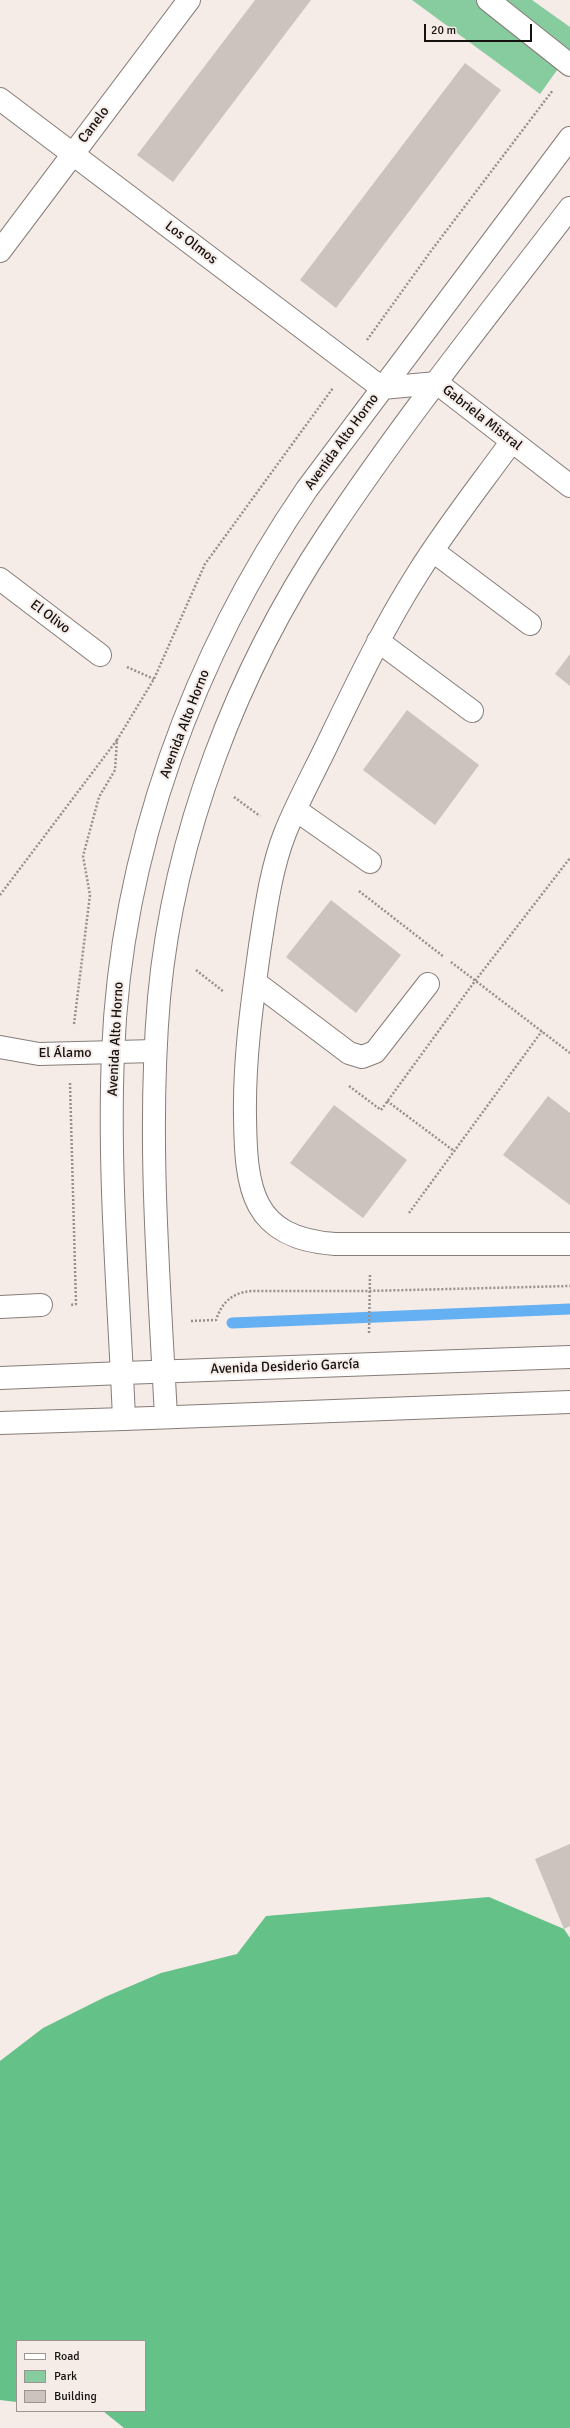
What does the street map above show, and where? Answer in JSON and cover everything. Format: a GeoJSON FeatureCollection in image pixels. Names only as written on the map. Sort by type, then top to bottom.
{"type":"FeatureCollection","features":[{"type":"Feature","properties":{"kind":"main road","name":"Canelo"},"geometry":{"type":"LineString","coordinates":[[0,250],[189,0]]}},
{"type":"Feature","properties":{"kind":"main road"},"geometry":{"type":"LineString","coordinates":[[488,0],[570,65]]}},
{"type":"Feature","properties":{"kind":"main road","name":"Los Olmos"},"geometry":{"type":"LineString","coordinates":[[0,98],[382,388]]}},
{"type":"Feature","properties":{"kind":"main road","name":"Avenida Alto Horno"},"geometry":{"type":"LineString","coordinates":[[124,1419],[112,1126],[113,1053],[122,955],[135,886],[150,823],[169,761],[192,700],[240,597],[273,538],[382,388],[570,138]]}},
{"type":"Feature","properties":{"kind":"main road"},"geometry":{"type":"LineString","coordinates":[[166,1417],[160,1324],[154,1154],[155,1051],[166,942],[176,887],[201,798],[235,708],[288,600],[327,535],[437,383],[570,208]]}},
{"type":"Feature","properties":{"kind":"main road","name":"Gabriela Mistral"},"geometry":{"type":"LineString","coordinates":[[382,388],[437,383],[570,486]]}},
{"type":"Feature","properties":{"kind":"main road"},"geometry":{"type":"LineString","coordinates":[[512,441],[433,551],[378,641],[285,834],[269,889],[255,982],[246,1051],[245,1130],[250,1181],[260,1208],[279,1228],[305,1240],[335,1244],[570,1244]]}},
{"type":"Feature","properties":{"kind":"main road"},"geometry":{"type":"LineString","coordinates":[[433,551],[530,624]]}},
{"type":"Feature","properties":{"kind":"main road","name":"El Olivo"},"geometry":{"type":"LineString","coordinates":[[0,580],[100,655]]}},
{"type":"Feature","properties":{"kind":"main road"},"geometry":{"type":"LineString","coordinates":[[378,641],[472,711]]}},
{"type":"Feature","properties":{"kind":"main road"},"geometry":{"type":"LineString","coordinates":[[296,810],[370,862]]}},
{"type":"Feature","properties":{"kind":"main road"},"geometry":{"type":"LineString","coordinates":[[255,982],[349,1053],[362,1057],[375,1052],[428,984]]}},
{"type":"Feature","properties":{"kind":"main road","name":"El Álamo"},"geometry":{"type":"LineString","coordinates":[[0,1047],[39,1054],[155,1051]]}},
{"type":"Feature","properties":{"kind":"main road"},"geometry":{"type":"LineString","coordinates":[[0,1307],[41,1305]]}},
{"type":"Feature","properties":{"kind":"main road","name":"Avenida Desiderio García"},"geometry":{"type":"LineString","coordinates":[[0,1378],[570,1357]]}},
{"type":"Feature","properties":{"kind":"main road"},"geometry":{"type":"LineString","coordinates":[[0,1423],[570,1402]]}},
{"type":"Feature","properties":{"kind":"path"},"geometry":{"type":"LineString","coordinates":[[0,895],[117,740]]}},
{"type":"Feature","properties":{"kind":"path"},"geometry":{"type":"LineString","coordinates":[[234,797],[285,834]]}},
{"type":"Feature","properties":{"kind":"path"},"geometry":{"type":"LineString","coordinates":[[352,886],[570,1053]]}},
{"type":"Feature","properties":{"kind":"path"},"geometry":{"type":"LineString","coordinates":[[369,1324],[368,1291],[370,1274],[378,1255],[542,1031]]}},
{"type":"Feature","properties":{"kind":"path"},"geometry":{"type":"LineString","coordinates":[[387,1101],[454,1151]]}},
{"type":"Feature","properties":{"kind":"path"},"geometry":{"type":"LineString","coordinates":[[160,1324],[216,1320],[224,1303],[240,1292],[368,1291],[570,1286]]}},
{"type":"Feature","properties":{"kind":"green space"},"geometry":{"type":"Polygon","coordinates":[[[412,0],[532,0],[570,27],[570,52],[540,94],[412,0]]]}},
{"type":"Feature","properties":{"kind":"green space"},"geometry":{"type":"Polygon","coordinates":[[[489,1897],[564,1929],[570,1938],[570,2428],[124,2428],[104,2412],[146,2412],[146,2340],[16,2340],[16,2402],[0,2400],[0,2061],[43,2028],[105,1997],[161,1973],[237,1954],[266,1916],[489,1897]]]}},
{"type":"Feature","properties":{"kind":"building"},"geometry":{"type":"Polygon","coordinates":[[[255,0],[311,0],[173,182],[137,155],[255,0]]]}},
{"type":"Feature","properties":{"kind":"building"},"geometry":{"type":"Polygon","coordinates":[[[465,63],[501,90],[336,308],[300,280],[465,63]]]}},
{"type":"Feature","properties":{"kind":"building"},"geometry":{"type":"Polygon","coordinates":[[[570,654],[570,686],[555,674],[570,654]]]}},
{"type":"Feature","properties":{"kind":"building"},"geometry":{"type":"Polygon","coordinates":[[[407,710],[479,765],[435,825],[363,770],[407,710]]]}},
{"type":"Feature","properties":{"kind":"building"},"geometry":{"type":"Polygon","coordinates":[[[331,900],[401,955],[356,1013],[286,957],[331,900]]]}},
{"type":"Feature","properties":{"kind":"building"},"geometry":{"type":"Polygon","coordinates":[[[548,1096],[570,1113],[570,1205],[503,1155],[548,1096]]]}},
{"type":"Feature","properties":{"kind":"building"},"geometry":{"type":"Polygon","coordinates":[[[334,1105],[407,1160],[363,1218],[290,1163],[334,1105]]]}},
{"type":"Feature","properties":{"kind":"building"},"geometry":{"type":"Polygon","coordinates":[[[570,1844],[570,1926],[564,1929],[535,1859],[570,1844]]]}},
{"type":"Feature","properties":{"kind":"waterway"},"geometry":{"type":"LineString","coordinates":[[232,1323],[570,1309]]}}]}
